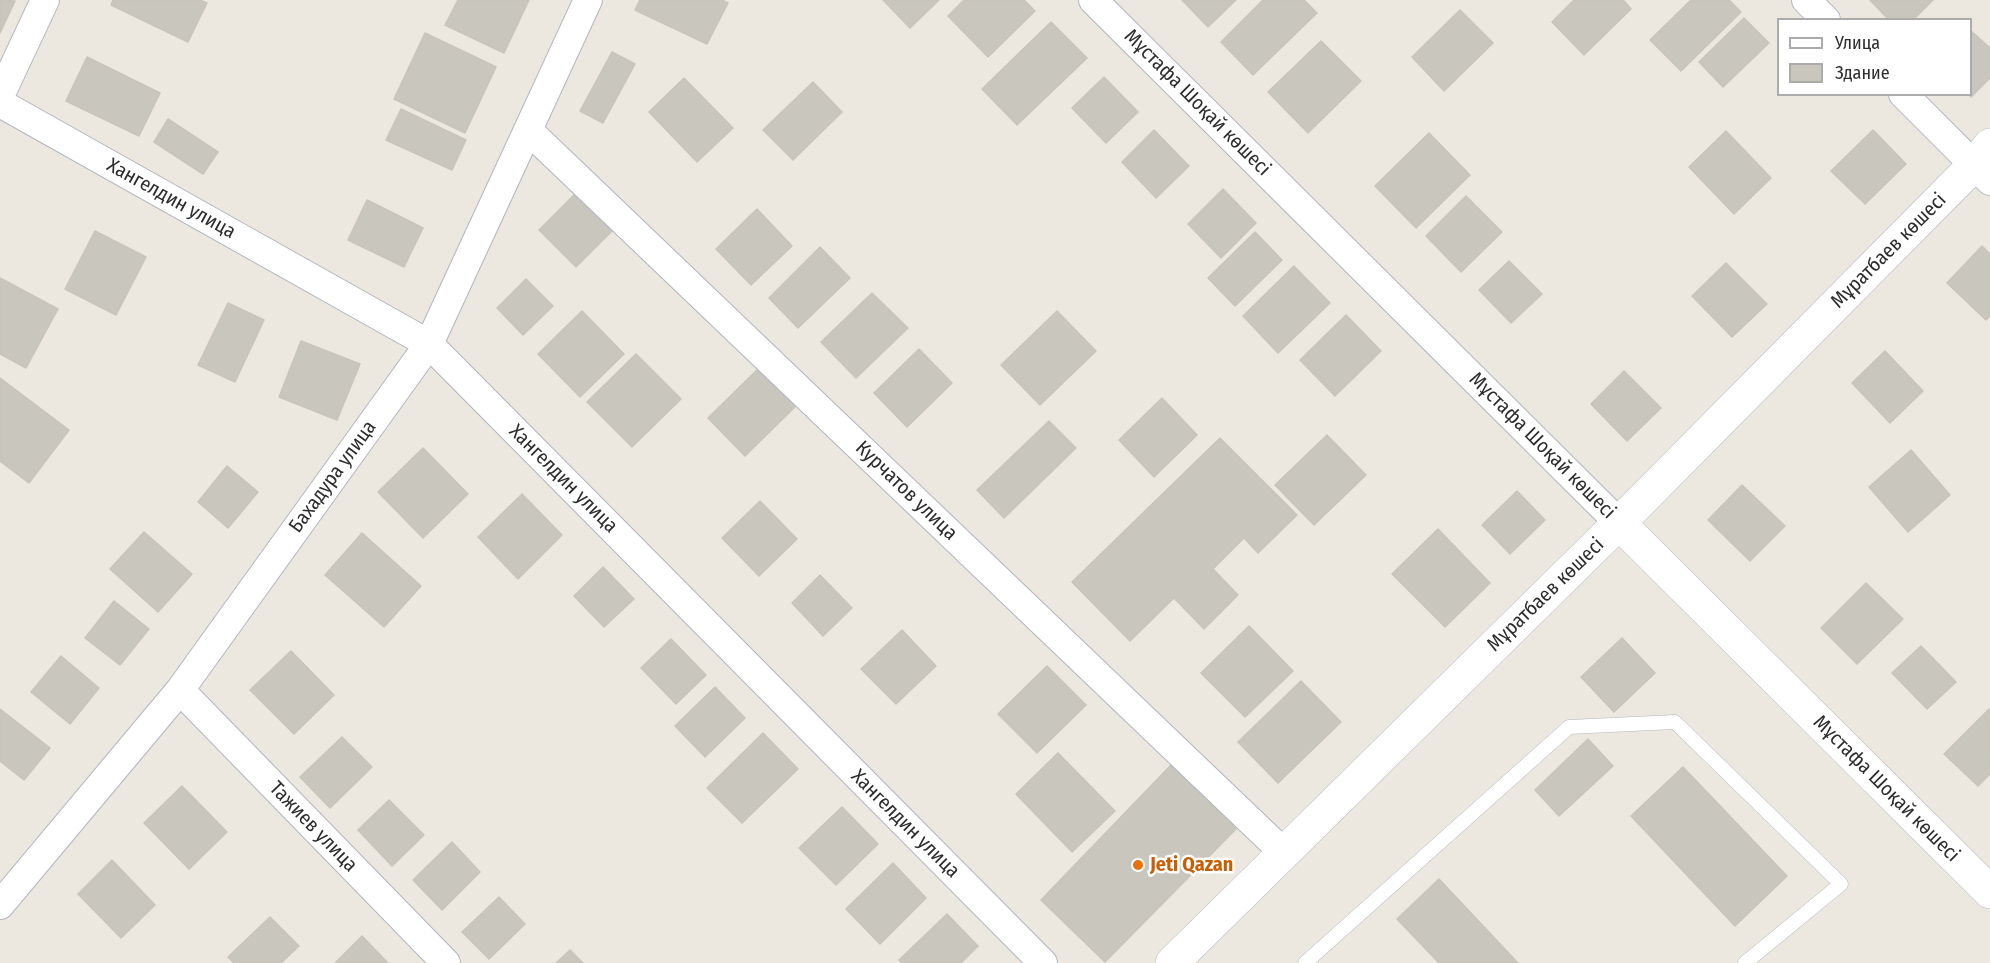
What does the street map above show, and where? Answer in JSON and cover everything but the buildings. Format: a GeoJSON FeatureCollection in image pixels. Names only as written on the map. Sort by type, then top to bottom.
{"type":"FeatureCollection","features":[{"type":"Feature","properties":{"kind":"street"},"geometry":{"type":"LineString","coordinates":[[0,96],[45,0]]}},
{"type":"Feature","properties":{"kind":"street","name":"Бахадура улица"},"geometry":{"type":"LineString","coordinates":[[0,905],[180,690],[429,344],[588,0]]}},
{"type":"Feature","properties":{"kind":"street","name":"Мұстафа Шоқай көшесі"},"geometry":{"type":"LineString","coordinates":[[1093,0],[1990,892]]}},
{"type":"Feature","properties":{"kind":"street"},"geometry":{"type":"LineString","coordinates":[[1806,0],[1824,18]]}},
{"type":"Feature","properties":{"kind":"street"},"geometry":{"type":"LineString","coordinates":[[1906,96],[1985,163]]}},
{"type":"Feature","properties":{"kind":"street","name":"Хангелдин улица"},"geometry":{"type":"LineString","coordinates":[[0,103],[429,344],[1043,963]]}},
{"type":"Feature","properties":{"kind":"street","name":"Курчатов улица"},"geometry":{"type":"LineString","coordinates":[[528,131],[1283,852]]}},
{"type":"Feature","properties":{"kind":"street","name":"Мұратбаев көшесі"},"geometry":{"type":"LineString","coordinates":[[1172,963],[1985,163]]}},
{"type":"Feature","properties":{"kind":"street","name":"Тажиев улица"},"geometry":{"type":"LineString","coordinates":[[180,690],[446,963]]}},
{"type":"Feature","properties":{"kind":"lane"},"geometry":{"type":"LineString","coordinates":[[1305,963],[1569,727],[1676,722],[1841,884],[1745,963]]}},
{"type":"Feature","properties":{"kind":"place","name":"Jeti Qazan"},"geometry":{"type":"Point","coordinates":[1138,865]}}]}
